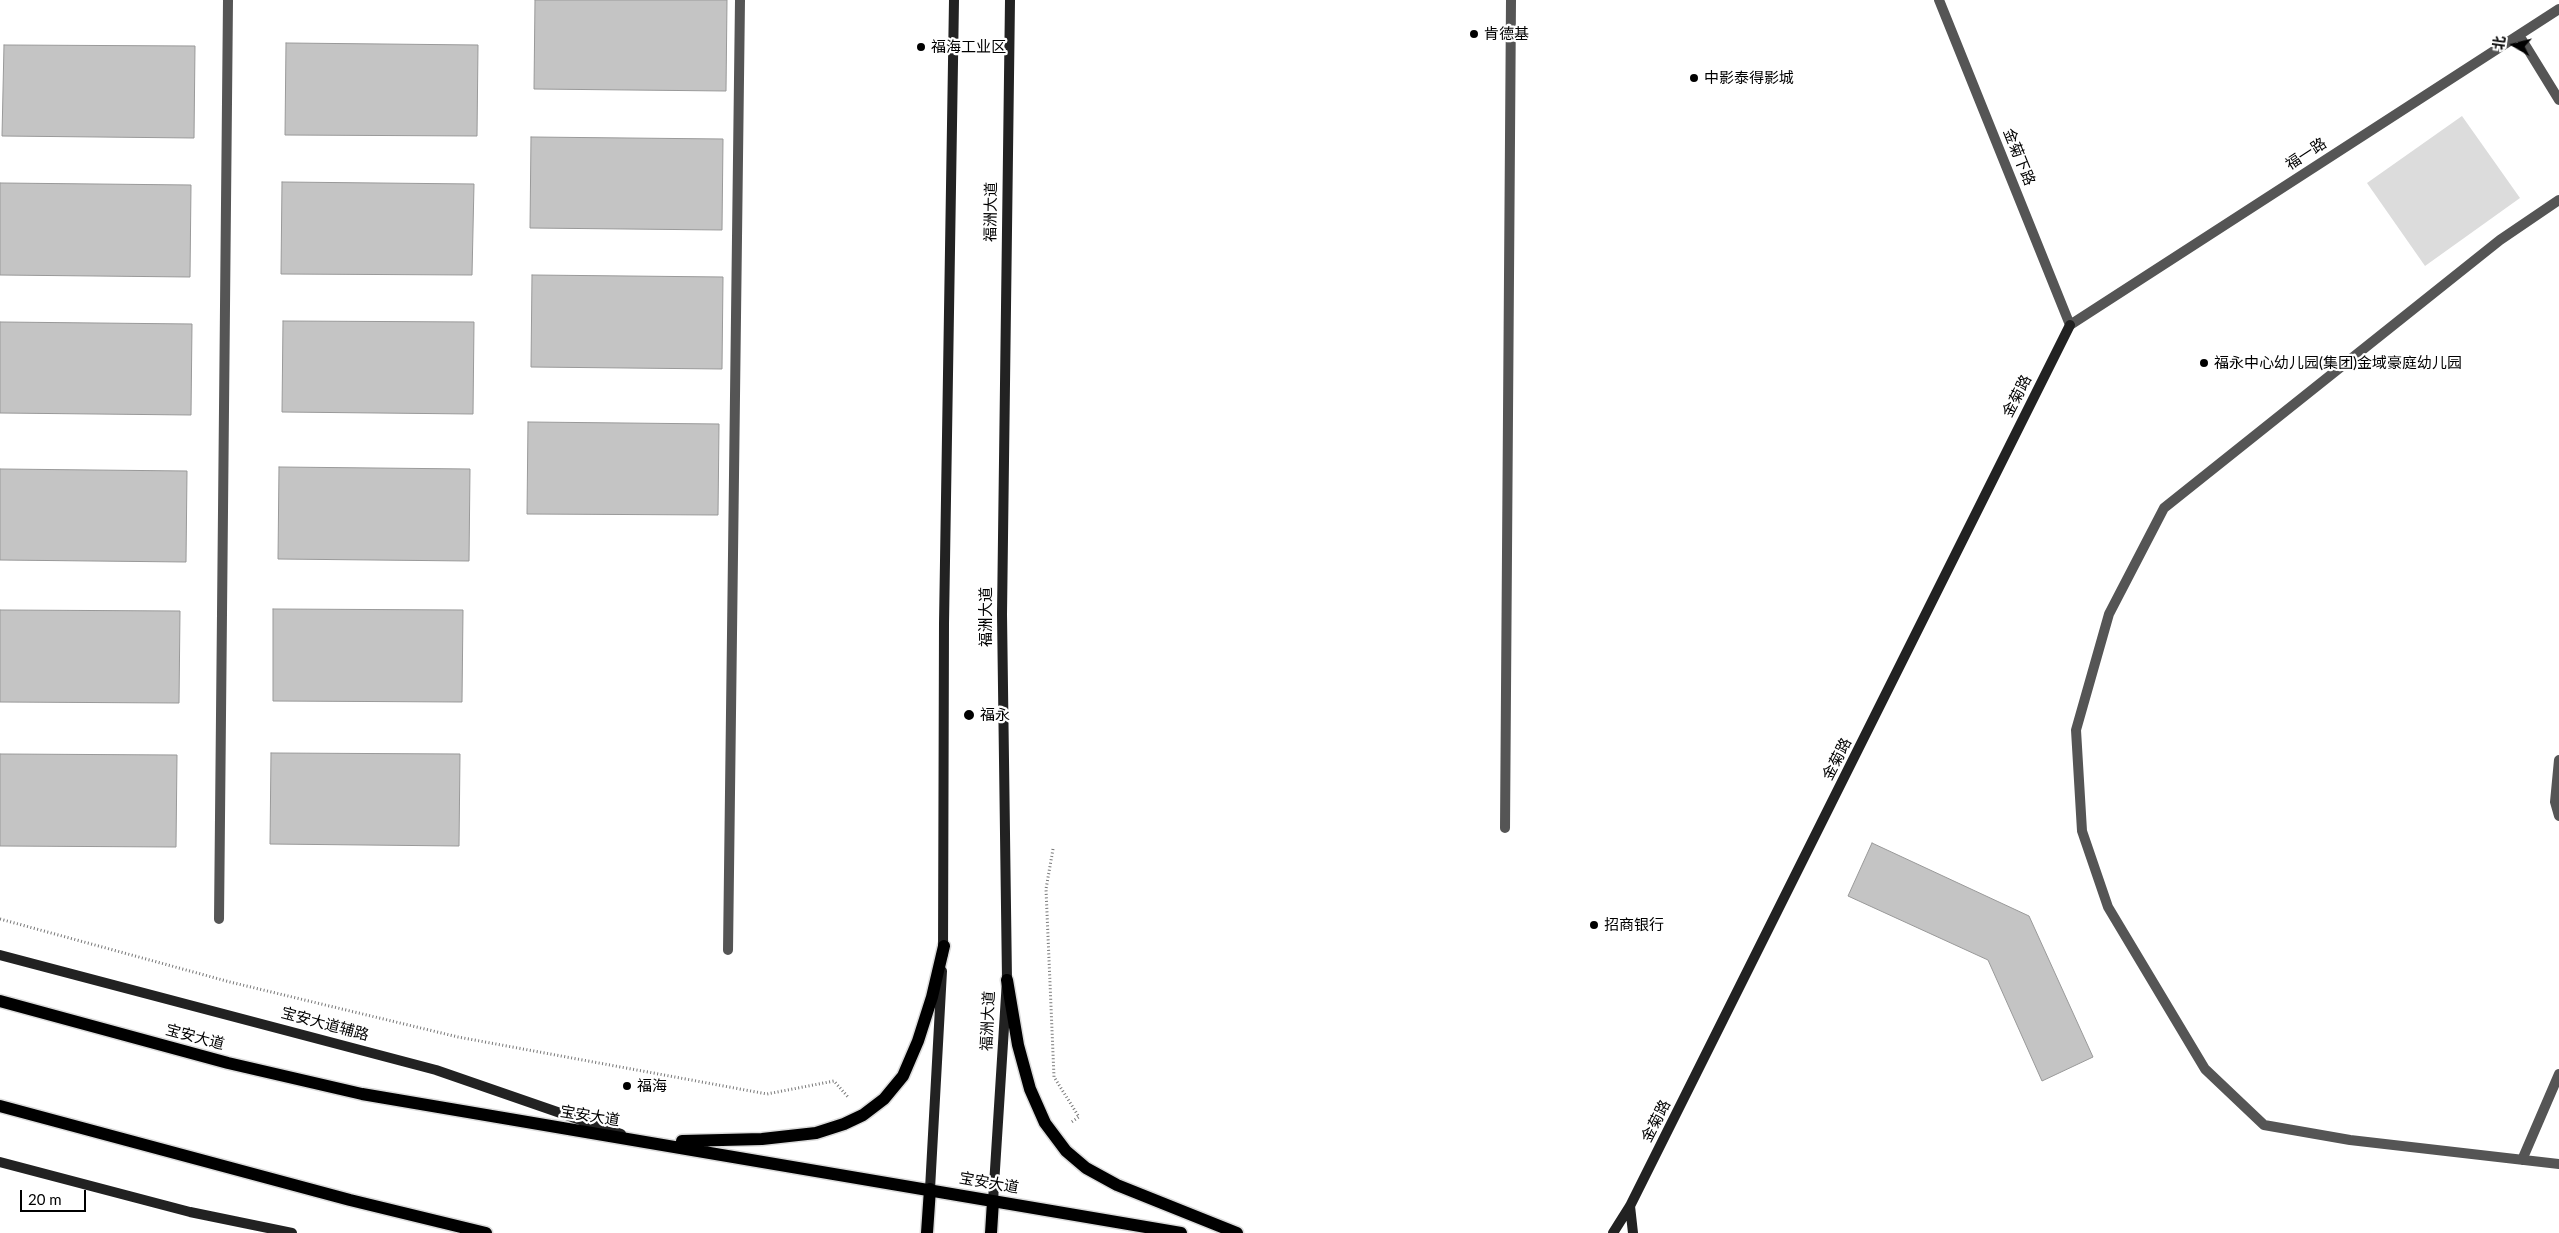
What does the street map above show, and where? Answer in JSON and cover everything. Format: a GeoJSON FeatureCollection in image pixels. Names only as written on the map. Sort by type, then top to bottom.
{"type":"FeatureCollection","features":[{"type":"Feature","properties":{"kind":"main road"},"geometry":{"type":"LineString","coordinates":[[927,1233],[944,946],[944,622],[954,0]]}},
{"type":"Feature","properties":{"kind":"main road","name":"福洲大道"},"geometry":{"type":"LineString","coordinates":[[991,1233],[1006,980],[1002,614],[1010,0]]}},
{"type":"Feature","properties":{"kind":"main road","name":"金菊路"},"geometry":{"type":"LineString","coordinates":[[1613,1233],[1630,1206],[2070,325]]}},
{"type":"Feature","properties":{"kind":"main road"},"geometry":{"type":"LineString","coordinates":[[638,1140],[722,1142],[792,1137],[844,1124],[863,1115],[884,1099],[902,1076],[918,1041],[927,1014],[944,946]]}},
{"type":"Feature","properties":{"kind":"main road","name":"宝安大道辅路"},"geometry":{"type":"LineString","coordinates":[[0,955],[436,1070],[638,1140]]}},
{"type":"Feature","properties":{"kind":"main road"},"geometry":{"type":"LineString","coordinates":[[1006,980],[1018,1045],[1030,1089],[1045,1123],[1066,1151],[1086,1168],[1117,1185],[1237,1233]]}},
{"type":"Feature","properties":{"kind":"main road","name":"宝安大道"},"geometry":{"type":"LineString","coordinates":[[0,1001],[228,1063],[362,1094],[1181,1233]]}},
{"type":"Feature","properties":{"kind":"main road"},"geometry":{"type":"LineString","coordinates":[[0,1106],[350,1200],[486,1233]]}},
{"type":"Feature","properties":{"kind":"main road"},"geometry":{"type":"LineString","coordinates":[[0,1162],[190,1212],[292,1233]]}},
{"type":"Feature","properties":{"kind":"main road"},"geometry":{"type":"LineString","coordinates":[[1630,1206],[1633,1233]]}},
{"type":"Feature","properties":{"kind":"street"},"geometry":{"type":"LineString","coordinates":[[219,919],[228,0]]}},
{"type":"Feature","properties":{"kind":"street"},"geometry":{"type":"LineString","coordinates":[[728,950],[740,0]]}},
{"type":"Feature","properties":{"kind":"street"},"geometry":{"type":"LineString","coordinates":[[1505,828],[1512,0]]}},
{"type":"Feature","properties":{"kind":"street","name":"金菊下路"},"geometry":{"type":"LineString","coordinates":[[1939,0],[2070,325]]}},
{"type":"Feature","properties":{"kind":"street","name":"福一路"},"geometry":{"type":"LineString","coordinates":[[2070,325],[2559,9]]}},
{"type":"Feature","properties":{"kind":"street"},"geometry":{"type":"LineString","coordinates":[[2519,35],[2559,100]]}},
{"type":"Feature","properties":{"kind":"street"},"geometry":{"type":"LineString","coordinates":[[2559,200],[2492,246],[2164,508],[2109,614],[2076,730],[2082,831],[2108,907],[2205,1069],[2264,1125],[2350,1140],[2559,1164]]}},
{"type":"Feature","properties":{"kind":"street"},"geometry":{"type":"LineString","coordinates":[[2559,760],[2557,802],[2559,816]]}},
{"type":"Feature","properties":{"kind":"street"},"geometry":{"type":"LineString","coordinates":[[2522,1160],[2559,1074]]}},
{"type":"Feature","properties":{"kind":"path"},"geometry":{"type":"LineString","coordinates":[[1053,849],[1046,889],[1054,1077],[1079,1117],[1070,1124]]}},
{"type":"Feature","properties":{"kind":"path"},"geometry":{"type":"LineString","coordinates":[[0,918],[230,982],[458,1037],[767,1094],[834,1081],[848,1098]]}},
{"type":"Feature","properties":{"kind":"shaded area"},"geometry":{"type":"Polygon","coordinates":[[[2462,116],[2520,198],[2425,266],[2367,183],[2462,116]]]}},
{"type":"Feature","properties":{"kind":"building"},"geometry":{"type":"Polygon","coordinates":[[[535,0],[727,0],[726,91],[534,89],[535,0]]]}},
{"type":"Feature","properties":{"kind":"building"},"geometry":{"type":"Polygon","coordinates":[[[286,43],[478,45],[477,136],[285,135],[286,43]]]}},
{"type":"Feature","properties":{"kind":"building"},"geometry":{"type":"Polygon","coordinates":[[[4,45],[195,46],[194,138],[2,136],[4,45]]]}},
{"type":"Feature","properties":{"kind":"building"},"geometry":{"type":"Polygon","coordinates":[[[531,137],[723,139],[722,230],[530,228],[531,137]]]}},
{"type":"Feature","properties":{"kind":"building"},"geometry":{"type":"Polygon","coordinates":[[[282,182],[474,184],[472,275],[281,274],[282,182]]]}},
{"type":"Feature","properties":{"kind":"building"},"geometry":{"type":"Polygon","coordinates":[[[0,183],[191,185],[190,277],[0,275],[0,183]]]}},
{"type":"Feature","properties":{"kind":"building"},"geometry":{"type":"Polygon","coordinates":[[[532,275],[723,277],[722,369],[531,367],[532,275]]]}},
{"type":"Feature","properties":{"kind":"building"},"geometry":{"type":"Polygon","coordinates":[[[283,321],[474,322],[473,414],[282,412],[283,321]]]}},
{"type":"Feature","properties":{"kind":"building"},"geometry":{"type":"Polygon","coordinates":[[[0,322],[192,324],[191,415],[0,413],[0,322]]]}},
{"type":"Feature","properties":{"kind":"building"},"geometry":{"type":"Polygon","coordinates":[[[528,422],[719,424],[718,515],[527,514],[528,422]]]}},
{"type":"Feature","properties":{"kind":"building"},"geometry":{"type":"Polygon","coordinates":[[[279,467],[470,469],[469,561],[278,559],[279,467]]]}},
{"type":"Feature","properties":{"kind":"building"},"geometry":{"type":"Polygon","coordinates":[[[0,469],[187,471],[186,562],[0,560],[0,469]]]}},
{"type":"Feature","properties":{"kind":"building"},"geometry":{"type":"Polygon","coordinates":[[[273,609],[463,610],[462,702],[273,701],[273,609]]]}},
{"type":"Feature","properties":{"kind":"building"},"geometry":{"type":"Polygon","coordinates":[[[0,610],[180,611],[179,703],[0,702],[0,610]]]}},
{"type":"Feature","properties":{"kind":"building"},"geometry":{"type":"Polygon","coordinates":[[[271,753],[460,754],[459,846],[270,844],[271,753]]]}},
{"type":"Feature","properties":{"kind":"building"},"geometry":{"type":"Polygon","coordinates":[[[0,754],[177,755],[176,847],[0,846],[0,754]]]}},
{"type":"Feature","properties":{"kind":"building"},"geometry":{"type":"Polygon","coordinates":[[[1872,843],[2029,916],[2093,1057],[2042,1081],[1988,960],[1848,896],[1872,843]]]}},
{"type":"Feature","properties":{"kind":"place","name":"肯德基"},"geometry":{"type":"Point","coordinates":[1474,34]}},
{"type":"Feature","properties":{"kind":"place","name":"福海工业区"},"geometry":{"type":"Point","coordinates":[921,47]}},
{"type":"Feature","properties":{"kind":"place","name":"中影泰得影城"},"geometry":{"type":"Point","coordinates":[1694,78]}},
{"type":"Feature","properties":{"kind":"place","name":"福永中心幼儿园(集团)金域豪庭幼儿园"},"geometry":{"type":"Point","coordinates":[2204,363]}},
{"type":"Feature","properties":{"kind":"place","name":"福永"},"geometry":{"type":"Point","coordinates":[969,715]}},
{"type":"Feature","properties":{"kind":"place","name":"招商银行"},"geometry":{"type":"Point","coordinates":[1594,925]}},
{"type":"Feature","properties":{"kind":"place","name":"福海"},"geometry":{"type":"Point","coordinates":[627,1086]}}]}
